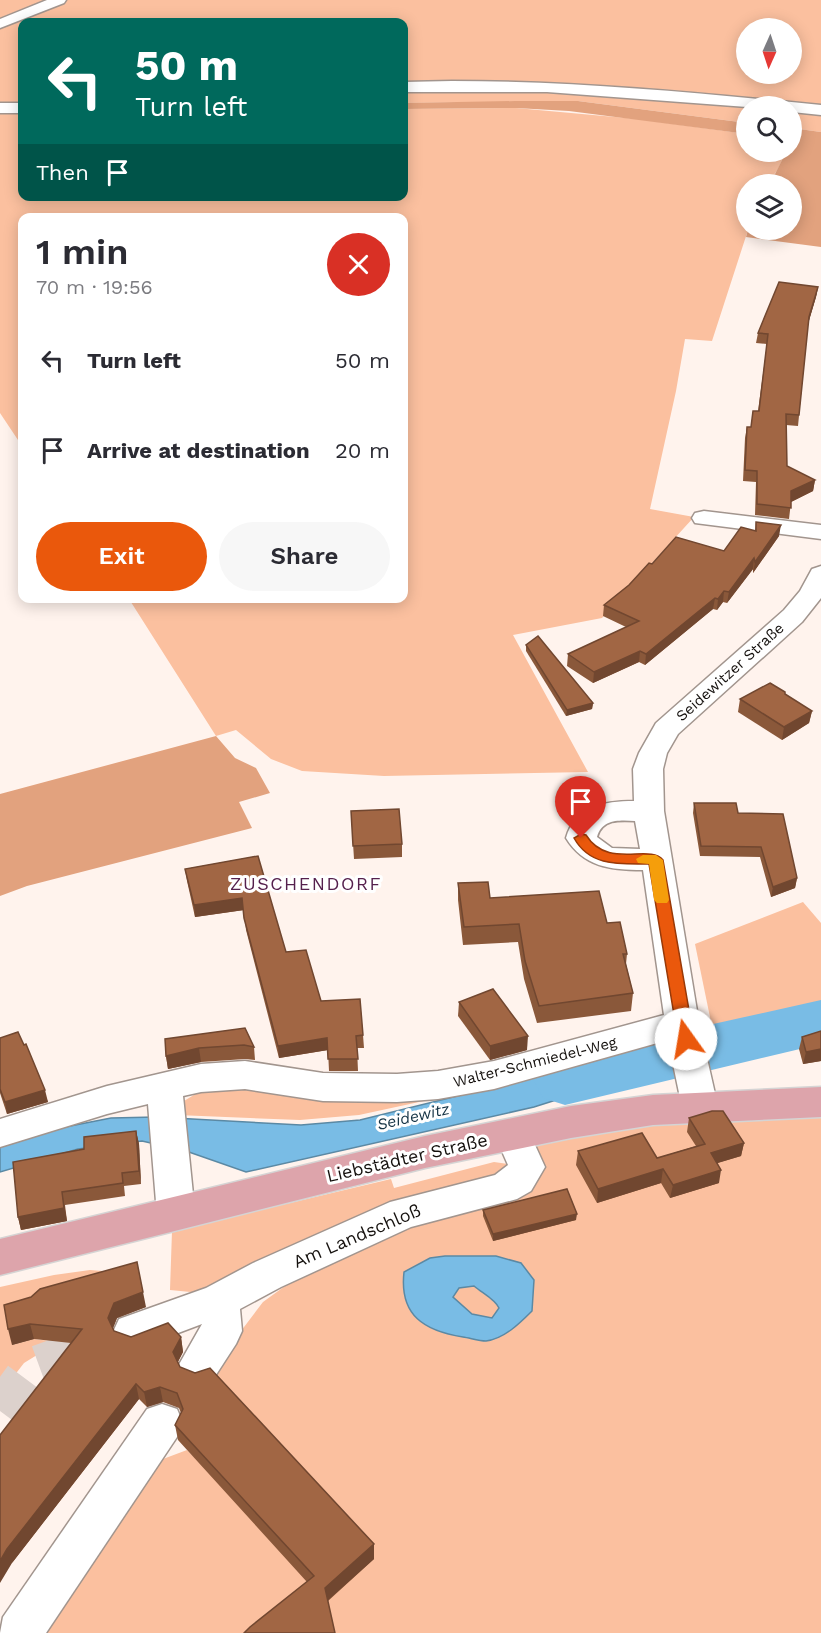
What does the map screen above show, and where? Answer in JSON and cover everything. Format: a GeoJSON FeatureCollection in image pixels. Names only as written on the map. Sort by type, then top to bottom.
{"type":"FeatureCollection","features":[{"type":"Feature","properties":{"kind":"main road","name":"Liebstädter Straße"},"geometry":{"type":"LineString","coordinates":[[0,1257],[512,1133],[589,1118],[700,1107],[821,1102]]}},
{"type":"Feature","properties":{"kind":"street"},"geometry":{"type":"LineString","coordinates":[[0,24],[59,0]]}},
{"type":"Feature","properties":{"kind":"street"},"geometry":{"type":"LineString","coordinates":[[408,87],[518,85],[586,88],[736,102]]}},
{"type":"Feature","properties":{"kind":"street"},"geometry":{"type":"LineString","coordinates":[[0,108],[18,108]]}},
{"type":"Feature","properties":{"kind":"street"},"geometry":{"type":"LineString","coordinates":[[802,108],[821,110]]}},
{"type":"Feature","properties":{"kind":"street"},"geometry":{"type":"LineString","coordinates":[[704,518],[821,532]]}},
{"type":"Feature","properties":{"kind":"street","name":"Seidewitzer Straße"},"geometry":{"type":"LineString","coordinates":[[700,1107],[656,860],[649,811],[648,769],[653,753],[666,729],[793,616],[812,593],[821,574]]}},
{"type":"Feature","properties":{"kind":"street"},"geometry":{"type":"LineString","coordinates":[[649,811],[607,813],[592,817],[585,823],[581,838],[586,847],[598,855],[616,859],[656,860]]}},
{"type":"Feature","properties":{"kind":"street","name":"Walter-Schmiedel-Weg"},"geometry":{"type":"LineString","coordinates":[[0,1133],[45,1117],[165,1095],[201,1078],[245,1075],[323,1087],[397,1088],[438,1085],[687,1043]]}},
{"type":"Feature","properties":{"kind":"street"},"geometry":{"type":"LineString","coordinates":[[165,1095],[176,1214]]}},
{"type":"Feature","properties":{"kind":"street","name":"Am Landschloß"},"geometry":{"type":"LineString","coordinates":[[133,1332],[220,1300],[267,1275],[402,1213],[504,1188],[518,1180],[527,1167],[512,1133]]}},
{"type":"Feature","properties":{"kind":"street"},"geometry":{"type":"LineString","coordinates":[[198,1368],[222,1331],[220,1300]]}},
{"type":"Feature","properties":{"kind":"street"},"geometry":{"type":"LineString","coordinates":[[20,1633],[162,1423]]}},
{"type":"Feature","properties":{"kind":"shaded area"},"geometry":{"type":"Polygon","coordinates":[[[0,0],[54,0],[0,22],[0,0]]]}},
{"type":"Feature","properties":{"kind":"shaded area"},"geometry":{"type":"Polygon","coordinates":[[[66,0],[821,0],[821,107],[802,105],[802,96],[736,96],[736,99],[612,88],[508,83],[408,84],[408,18],[24,18],[66,0]]]}},
{"type":"Feature","properties":{"kind":"shaded area"},"geometry":{"type":"Polygon","coordinates":[[[18,20],[18,105],[0,105],[0,28],[18,20]]]}},
{"type":"Feature","properties":{"kind":"shaded area"},"geometry":{"type":"Polygon","coordinates":[[[484,87],[736,105],[736,122],[578,101],[408,103],[408,89],[484,87]]]}},
{"type":"Feature","properties":{"kind":"shaded area"},"geometry":{"type":"Polygon","coordinates":[[[578,101],[736,122],[736,133],[569,111],[516,108],[408,109],[408,103],[578,101]]]}},
{"type":"Feature","properties":{"kind":"shaded area"},"geometry":{"type":"Polygon","coordinates":[[[516,108],[637,119],[736,132],[736,162],[781,162],[775,174],[736,174],[736,240],[745,240],[712,341],[685,339],[650,509],[694,517],[602,618],[513,635],[588,772],[384,776],[302,771],[271,759],[236,730],[216,736],[132,603],[408,603],[408,213],[18,213],[18,440],[0,413],[0,110],[18,110],[18,201],[408,201],[408,109],[516,108]]]}},
{"type":"Feature","properties":{"kind":"shaded area"},"geometry":{"type":"Polygon","coordinates":[[[802,111],[821,112],[821,132],[802,129],[802,111]]]}},
{"type":"Feature","properties":{"kind":"shaded area"},"geometry":{"type":"Polygon","coordinates":[[[802,129],[821,132],[821,247],[768,240],[802,240],[802,174],[775,174],[781,162],[802,162],[802,129]]]}},
{"type":"Feature","properties":{"kind":"shaded area"},"geometry":{"type":"Polygon","coordinates":[[[216,736],[235,758],[256,768],[270,793],[239,802],[252,828],[27,886],[0,896],[0,794],[216,736]]]}},
{"type":"Feature","properties":{"kind":"shaded area"},"geometry":{"type":"Polygon","coordinates":[[[803,902],[821,923],[821,1008],[715,1033],[695,944],[803,902]]]}},
{"type":"Feature","properties":{"kind":"shaded area"},"geometry":{"type":"Polygon","coordinates":[[[217,1081],[244,1087],[433,1099],[359,1115],[300,1120],[177,1115],[179,1104],[217,1081]]]}},
{"type":"Feature","properties":{"kind":"shaded area"},"geometry":{"type":"Polygon","coordinates":[[[821,1113],[821,1633],[41,1633],[155,1462],[187,1450],[194,1457],[209,1380],[219,1360],[263,1302],[303,1273],[407,1218],[527,1188],[533,1145],[639,1125],[821,1113]]]}},
{"type":"Feature","properties":{"kind":"shaded area"},"geometry":{"type":"Polygon","coordinates":[[[494,1162],[508,1164],[501,1173],[396,1203],[211,1294],[170,1290],[172,1231],[391,1179],[394,1188],[494,1162]]]}},
{"type":"Feature","properties":{"kind":"shaded area"},"geometry":{"type":"Polygon","coordinates":[[[90,1270],[115,1272],[12,1345],[34,1339],[58,1342],[24,1363],[0,1394],[0,1287],[90,1270]]]}},
{"type":"Feature","properties":{"kind":"water"},"geometry":{"type":"Polygon","coordinates":[[[821,1008],[821,1034],[762,1049],[726,1054],[715,1033],[821,1008]]]}},
{"type":"Feature","properties":{"kind":"water"},"geometry":{"type":"Polygon","coordinates":[[[632,1053],[641,1073],[534,1107],[246,1172],[186,1151],[142,1141],[78,1149],[0,1172],[0,1144],[60,1128],[111,1118],[156,1117],[301,1125],[360,1120],[632,1053]]]}},
{"type":"Feature","properties":{"kind":"water"},"geometry":{"type":"Polygon","coordinates":[[[496,1256],[521,1263],[534,1280],[532,1311],[505,1334],[486,1341],[449,1334],[426,1325],[410,1310],[406,1300],[404,1272],[430,1258],[496,1256]],[[474,1286],[459,1288],[453,1297],[472,1314],[492,1318],[499,1308],[474,1286]]]}},
{"type":"Feature","properties":{"kind":"building"},"geometry":{"type":"Polygon","coordinates":[[[779,282],[818,287],[809,317],[799,415],[786,414],[787,466],[815,480],[791,491],[791,508],[757,504],[757,471],[745,470],[747,427],[751,427],[753,411],[759,411],[768,334],[758,333],[779,282]]]}},
{"type":"Feature","properties":{"kind":"building"},"geometry":{"type":"Polygon","coordinates":[[[756,522],[781,525],[755,562],[754,558],[729,592],[724,591],[718,599],[715,598],[646,654],[640,651],[594,672],[568,654],[639,621],[604,605],[629,585],[649,563],[652,564],[676,537],[724,551],[741,527],[756,531],[756,522]]]}},
{"type":"Feature","properties":{"kind":"building"},"geometry":{"type":"Polygon","coordinates":[[[538,636],[593,703],[567,710],[526,645],[538,636]]]}},
{"type":"Feature","properties":{"kind":"building"},"geometry":{"type":"Polygon","coordinates":[[[770,683],[812,711],[784,727],[740,699],[770,683]]]}},
{"type":"Feature","properties":{"kind":"building"},"geometry":{"type":"Polygon","coordinates":[[[694,803],[736,803],[738,813],[783,814],[797,878],[773,887],[761,847],[701,846],[694,803]]]}},
{"type":"Feature","properties":{"kind":"building"},"geometry":{"type":"Polygon","coordinates":[[[399,809],[402,844],[353,846],[351,811],[399,809]]]}},
{"type":"Feature","properties":{"kind":"building"},"geometry":{"type":"Polygon","coordinates":[[[258,856],[286,952],[306,950],[321,1001],[360,999],[363,1035],[356,1036],[358,1059],[328,1059],[327,1038],[278,1046],[244,918],[242,898],[194,905],[185,869],[258,856]]]}},
{"type":"Feature","properties":{"kind":"building"},"geometry":{"type":"Polygon","coordinates":[[[488,882],[490,898],[599,891],[607,923],[620,922],[627,954],[623,954],[633,993],[539,1006],[525,961],[519,924],[464,927],[458,883],[488,882]]]}},
{"type":"Feature","properties":{"kind":"building"},"geometry":{"type":"Polygon","coordinates":[[[493,989],[528,1036],[490,1046],[459,1002],[493,989]]]}},
{"type":"Feature","properties":{"kind":"building"},"geometry":{"type":"Polygon","coordinates":[[[245,1028],[254,1047],[244,1045],[199,1048],[166,1056],[165,1039],[245,1028]]]}},
{"type":"Feature","properties":{"kind":"building"},"geometry":{"type":"Polygon","coordinates":[[[821,1031],[821,1049],[806,1052],[802,1037],[821,1031]]]}},
{"type":"Feature","properties":{"kind":"building"},"geometry":{"type":"Polygon","coordinates":[[[18,1032],[24,1045],[26,1044],[45,1090],[5,1102],[0,1089],[0,1038],[18,1032]]]}},
{"type":"Feature","properties":{"kind":"building"},"geometry":{"type":"Polygon","coordinates":[[[712,1111],[723,1111],[744,1143],[711,1153],[721,1170],[673,1185],[663,1169],[598,1189],[578,1151],[642,1133],[657,1158],[705,1144],[689,1118],[712,1111]]]}},
{"type":"Feature","properties":{"kind":"building"},"geometry":{"type":"Polygon","coordinates":[[[136,1131],[139,1171],[122,1173],[123,1183],[62,1192],[64,1208],[18,1217],[13,1162],[84,1149],[84,1137],[136,1131]]]}},
{"type":"Feature","properties":{"kind":"building"},"geometry":{"type":"Polygon","coordinates":[[[567,1189],[577,1214],[493,1234],[483,1210],[567,1189]]]}},
{"type":"Feature","properties":{"kind":"building"},"geometry":{"type":"Polygon","coordinates":[[[137,1262],[143,1292],[114,1303],[108,1318],[114,1331],[131,1337],[168,1323],[181,1337],[173,1352],[180,1367],[195,1373],[210,1368],[374,1544],[325,1588],[335,1633],[244,1633],[314,1576],[175,1425],[183,1409],[177,1393],[160,1387],[144,1392],[136,1384],[0,1561],[0,1435],[82,1329],[30,1324],[8,1329],[4,1305],[31,1297],[40,1289],[137,1262]]]}},
{"type":"Feature","properties":{"kind":"waterway","name":"Seidewitz"},"geometry":{"type":"LineString","coordinates":[[565,1081],[821,1022]]}},
{"type":"Feature","properties":{"kind":"tunnel"},"geometry":{"type":"LineString","coordinates":[[0,1411],[32,1368],[98,1344]]}},
{"type":"Feature","properties":{"kind":"slow traffic"},"geometry":{"type":"LineString","coordinates":[[643,859],[656,860],[662,900]]}},
{"type":"Feature","properties":{"kind":"district","name":"ZUSCHENDORF"},"geometry":{"type":"Point","coordinates":[306,884]}},
{"type":"Feature","properties":{"kind":"route"},"geometry":{"type":"LineString","coordinates":[[581,838],[586,847],[598,855],[616,859],[656,860],[686,1039]]}}]}
